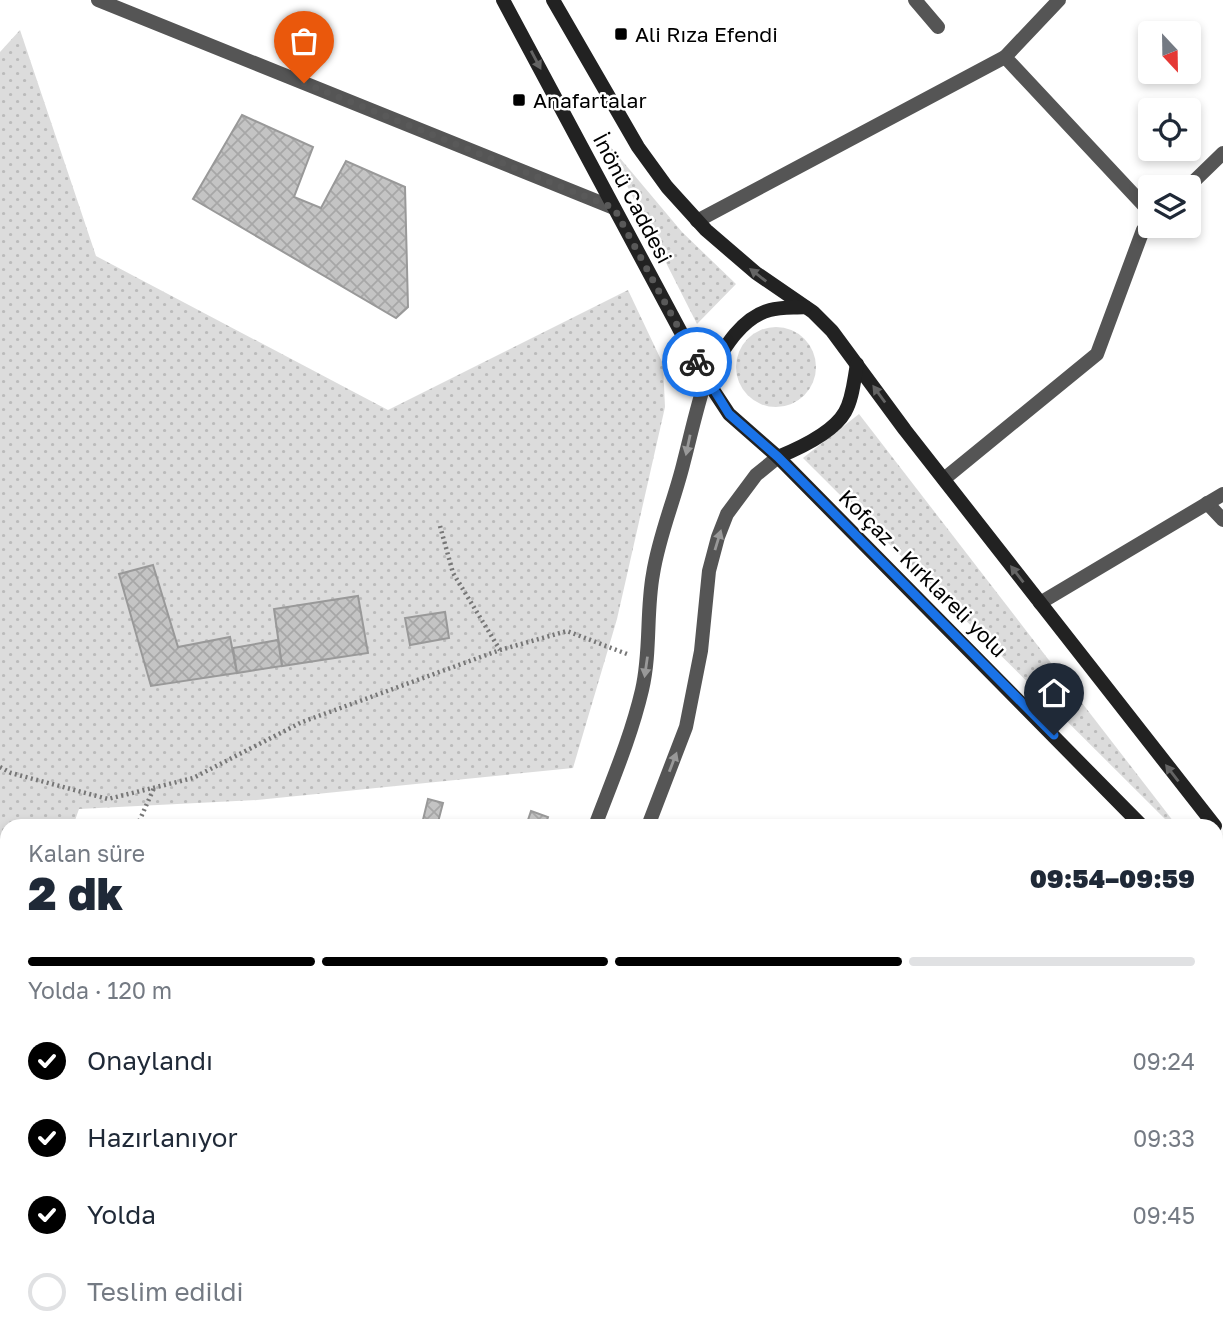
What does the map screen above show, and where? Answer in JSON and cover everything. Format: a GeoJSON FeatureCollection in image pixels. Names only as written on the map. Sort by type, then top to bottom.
{"type":"FeatureCollection","features":[{"type":"Feature","properties":{"kind":"main road","name":"İnönü Caddesi"},"geometry":{"type":"LineString","coordinates":[[503,0],[706,379],[729,414]]}},
{"type":"Feature","properties":{"kind":"main road","name":"İnönü Caddesi"},"geometry":{"type":"LineString","coordinates":[[553,0],[638,147],[667,187],[697,221],[756,273],[832,331],[857,364]]}},
{"type":"Feature","properties":{"kind":"main road"},"geometry":{"type":"LineString","coordinates":[[706,379],[729,342],[753,319],[770,310],[804,307]]}},
{"type":"Feature","properties":{"kind":"main road"},"geometry":{"type":"LineString","coordinates":[[857,364],[1210,819]]}},
{"type":"Feature","properties":{"kind":"main road"},"geometry":{"type":"LineString","coordinates":[[778,457],[823,434],[845,413],[857,364]]}},
{"type":"Feature","properties":{"kind":"main road","name":"Kofçaz - Kırklareli yolu"},"geometry":{"type":"LineString","coordinates":[[729,414],[778,457],[1135,819]]}},
{"type":"Feature","properties":{"kind":"street"},"geometry":{"type":"LineString","coordinates":[[98,0],[614,208]]}},
{"type":"Feature","properties":{"kind":"street"},"geometry":{"type":"LineString","coordinates":[[915,0],[938,27]]}},
{"type":"Feature","properties":{"kind":"street"},"geometry":{"type":"LineString","coordinates":[[697,221],[1005,57],[1059,0]]}},
{"type":"Feature","properties":{"kind":"street"},"geometry":{"type":"LineString","coordinates":[[1005,57],[1138,199]]}},
{"type":"Feature","properties":{"kind":"street"},"geometry":{"type":"LineString","coordinates":[[1200,175],[1223,153]]}},
{"type":"Feature","properties":{"kind":"street"},"geometry":{"type":"LineString","coordinates":[[944,479],[1097,354],[1140,238]]}},
{"type":"Feature","properties":{"kind":"street"},"geometry":{"type":"LineString","coordinates":[[598,819],[634,720],[647,662],[650,597],[658,545],[684,463],[692,424],[706,379]]}},
{"type":"Feature","properties":{"kind":"street"},"geometry":{"type":"LineString","coordinates":[[651,819],[686,727],[701,651],[709,571],[718,537],[727,514],[756,475],[778,457]]}},
{"type":"Feature","properties":{"kind":"street"},"geometry":{"type":"LineString","coordinates":[[1040,603],[1223,494]]}},
{"type":"Feature","properties":{"kind":"street"},"geometry":{"type":"LineString","coordinates":[[1207,503],[1223,520]]}},
{"type":"Feature","properties":{"kind":"path"},"geometry":{"type":"LineString","coordinates":[[440,526],[453,573],[500,650]]}},
{"type":"Feature","properties":{"kind":"path"},"geometry":{"type":"LineString","coordinates":[[0,767],[11,773],[108,799],[193,778],[302,722],[500,650],[567,631],[647,662]]}},
{"type":"Feature","properties":{"kind":"path"},"geometry":{"type":"LineString","coordinates":[[140,819],[154,787]]}},
{"type":"Feature","properties":{"kind":"shaded area"},"geometry":{"type":"Polygon","coordinates":[[[20,30],[96,256],[388,410],[628,290],[663,364],[665,407],[617,619],[573,768],[257,800],[79,809],[75,819],[0,819],[0,52],[20,30]]]}},
{"type":"Feature","properties":{"kind":"shaded area"},"geometry":{"type":"Polygon","coordinates":[[[603,138],[682,232],[736,284],[697,324],[603,138]]]}},
{"type":"Feature","properties":{"kind":"shaded area"},"geometry":{"type":"Polygon","coordinates":[[[776,327],[791,330],[804,339],[813,352],[816,367],[813,382],[804,395],[791,404],[776,407],[761,404],[748,395],[739,382],[736,367],[739,352],[748,339],[761,330],[776,327]]]}},
{"type":"Feature","properties":{"kind":"shaded area"},"geometry":{"type":"Polygon","coordinates":[[[859,414],[1172,819],[1165,819],[803,458],[859,414]]]}},
{"type":"Feature","properties":{"kind":"building"},"geometry":{"type":"Polygon","coordinates":[[[242,115],[313,147],[294,197],[321,208],[346,161],[405,187],[408,307],[396,318],[193,199],[242,115]]]}},
{"type":"Feature","properties":{"kind":"building"},"geometry":{"type":"Polygon","coordinates":[[[153,565],[178,647],[230,637],[237,673],[151,686],[119,574],[153,565]]]}},
{"type":"Feature","properties":{"kind":"building"},"geometry":{"type":"Polygon","coordinates":[[[358,596],[368,653],[282,666],[274,609],[358,596]]]}},
{"type":"Feature","properties":{"kind":"building"},"geometry":{"type":"Polygon","coordinates":[[[445,612],[449,638],[410,645],[405,618],[445,612]]]}},
{"type":"Feature","properties":{"kind":"building"},"geometry":{"type":"Polygon","coordinates":[[[278,640],[282,666],[237,673],[233,648],[278,640]]]}},
{"type":"Feature","properties":{"kind":"building"},"geometry":{"type":"Polygon","coordinates":[[[428,799],[443,803],[439,819],[423,819],[428,799]]]}},
{"type":"Feature","properties":{"kind":"building"},"geometry":{"type":"Polygon","coordinates":[[[531,811],[548,817],[547,819],[528,819],[531,811]]]}},
{"type":"Feature","properties":{"kind":"way so far"},"geometry":{"type":"LineString","coordinates":[[304,83],[614,208],[697,362]]}},
{"type":"Feature","properties":{"kind":"place","name":"Ali Rıza Efendi"},"geometry":{"type":"Point","coordinates":[621,34]}},
{"type":"Feature","properties":{"kind":"place","name":"Anafartalar"},"geometry":{"type":"Point","coordinates":[519,100]}},
{"type":"Feature","properties":{"kind":"route"},"geometry":{"type":"LineString","coordinates":[[697,362],[729,414],[778,457],[1054,735]]}}]}
